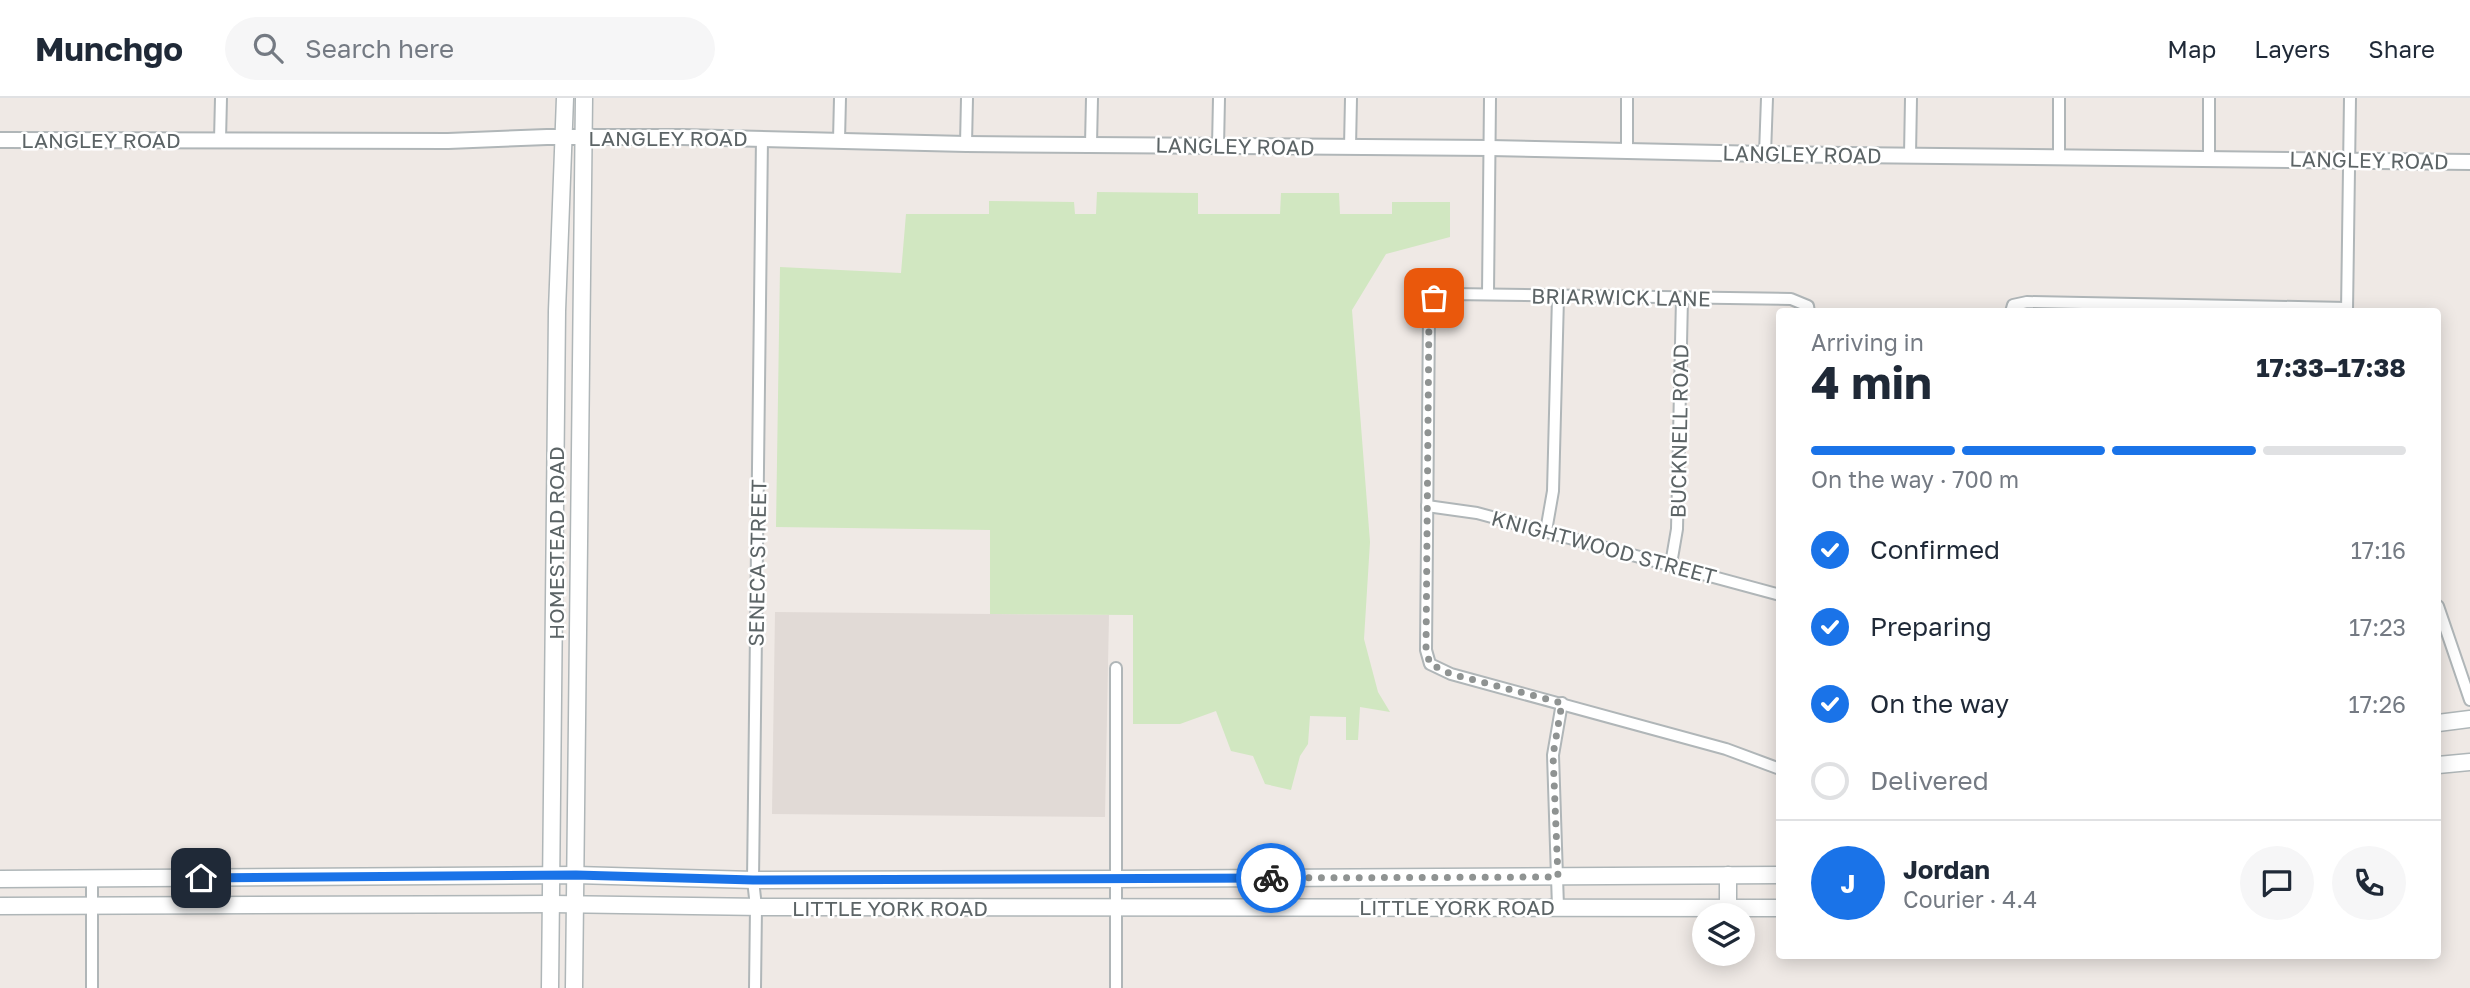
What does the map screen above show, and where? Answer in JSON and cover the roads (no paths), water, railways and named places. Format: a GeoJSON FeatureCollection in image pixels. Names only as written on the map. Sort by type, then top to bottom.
{"type":"FeatureCollection","features":[{"type":"Feature","properties":{"kind":"main road","name":"HOMESTEAD ROAD"},"geometry":{"type":"LineString","coordinates":[[550,988],[557,311],[565,98]]}},
{"type":"Feature","properties":{"kind":"main road","name":"HOMESTEAD ROAD"},"geometry":{"type":"LineString","coordinates":[[574,988],[584,98]]}},
{"type":"Feature","properties":{"kind":"main road"},"geometry":{"type":"LineString","coordinates":[[557,311],[581,309]]}},
{"type":"Feature","properties":{"kind":"main road"},"geometry":{"type":"LineString","coordinates":[[555,665],[577,666]]}},
{"type":"Feature","properties":{"kind":"main road"},"geometry":{"type":"LineString","coordinates":[[2441,723],[2470,719]]}},
{"type":"Feature","properties":{"kind":"main road"},"geometry":{"type":"LineString","coordinates":[[2441,765],[2470,762]]}},
{"type":"Feature","properties":{"kind":"main road","name":"LITTLE YORK ROAD"},"geometry":{"type":"LineString","coordinates":[[0,879],[576,875],[753,880],[1776,875]]}},
{"type":"Feature","properties":{"kind":"main road"},"geometry":{"type":"LineString","coordinates":[[1728,875],[1728,903]]}},
{"type":"Feature","properties":{"kind":"main road"},"geometry":{"type":"LineString","coordinates":[[359,877],[359,906]]}},
{"type":"Feature","properties":{"kind":"main road"},"geometry":{"type":"LineString","coordinates":[[1293,908],[1294,878]]}},
{"type":"Feature","properties":{"kind":"main road"},"geometry":{"type":"LineString","coordinates":[[1338,878],[1338,908]]}},
{"type":"Feature","properties":{"kind":"main road","name":"LITTLE YORK ROAD"},"geometry":{"type":"LineString","coordinates":[[0,906],[552,904],[756,907],[1692,908]]}},
{"type":"Feature","properties":{"kind":"main road","name":"LITTLE YORK ROAD"},"geometry":{"type":"LineString","coordinates":[[1755,908],[1776,908]]}},
{"type":"Feature","properties":{"kind":"street"},"geometry":{"type":"LineString","coordinates":[[220,140],[221,98]]}},
{"type":"Feature","properties":{"kind":"street"},"geometry":{"type":"LineString","coordinates":[[839,140],[840,98]]}},
{"type":"Feature","properties":{"kind":"street"},"geometry":{"type":"LineString","coordinates":[[966,144],[967,98]]}},
{"type":"Feature","properties":{"kind":"street"},"geometry":{"type":"LineString","coordinates":[[1091,144],[1092,98]]}},
{"type":"Feature","properties":{"kind":"street"},"geometry":{"type":"LineString","coordinates":[[1218,147],[1219,98]]}},
{"type":"Feature","properties":{"kind":"street"},"geometry":{"type":"LineString","coordinates":[[1350,147],[1351,98]]}},
{"type":"Feature","properties":{"kind":"street"},"geometry":{"type":"LineString","coordinates":[[1488,294],[1490,98]]}},
{"type":"Feature","properties":{"kind":"street"},"geometry":{"type":"LineString","coordinates":[[1626,151],[1628,98]]}},
{"type":"Feature","properties":{"kind":"street"},"geometry":{"type":"LineString","coordinates":[[1765,154],[1766,98]]}},
{"type":"Feature","properties":{"kind":"street"},"geometry":{"type":"LineString","coordinates":[[1910,155],[1911,98]]}},
{"type":"Feature","properties":{"kind":"street"},"geometry":{"type":"LineString","coordinates":[[2059,98],[2059,156]]}},
{"type":"Feature","properties":{"kind":"street"},"geometry":{"type":"LineString","coordinates":[[2209,98],[2209,158]]}},
{"type":"Feature","properties":{"kind":"street"},"geometry":{"type":"LineString","coordinates":[[2347,308],[2350,98]]}},
{"type":"Feature","properties":{"kind":"street","name":"LANGLEY ROAD"},"geometry":{"type":"LineString","coordinates":[[0,140],[448,141],[565,137],[762,138],[966,144],[1490,148],[2470,162]]}},
{"type":"Feature","properties":{"kind":"street","name":"SENECA STREET"},"geometry":{"type":"LineString","coordinates":[[755,988],[756,907],[753,880],[762,138]]}},
{"type":"Feature","properties":{"kind":"street","name":"BRIARWICK LANE"},"geometry":{"type":"LineString","coordinates":[[1427,506],[1429,313],[1434,298],[1451,294],[1488,294],[1791,299],[1806,308]]}},
{"type":"Feature","properties":{"kind":"street"},"geometry":{"type":"LineString","coordinates":[[1546,531],[1553,491],[1558,297]]}},
{"type":"Feature","properties":{"kind":"street","name":"BUCKNELL ROAD"},"geometry":{"type":"LineString","coordinates":[[1671,564],[1677,528],[1682,298]]}},
{"type":"Feature","properties":{"kind":"street"},"geometry":{"type":"LineString","coordinates":[[2012,308],[2027,302],[2121,308]]}},
{"type":"Feature","properties":{"kind":"street"},"geometry":{"type":"LineString","coordinates":[[1427,506],[1426,650],[1430,664],[1451,674],[1726,748],[1776,767]]}},
{"type":"Feature","properties":{"kind":"street","name":"KNIGHTWOOD STREET"},"geometry":{"type":"LineString","coordinates":[[1427,506],[1477,513],[1776,594]]}},
{"type":"Feature","properties":{"kind":"street"},"geometry":{"type":"LineString","coordinates":[[2441,619],[2470,700]]}},
{"type":"Feature","properties":{"kind":"street"},"geometry":{"type":"LineString","coordinates":[[1116,668],[1116,988]]}},
{"type":"Feature","properties":{"kind":"street"},"geometry":{"type":"LineString","coordinates":[[1558,907],[1553,755],[1562,703]]}},
{"type":"Feature","properties":{"kind":"street"},"geometry":{"type":"LineString","coordinates":[[92,878],[92,988]]}}]}
